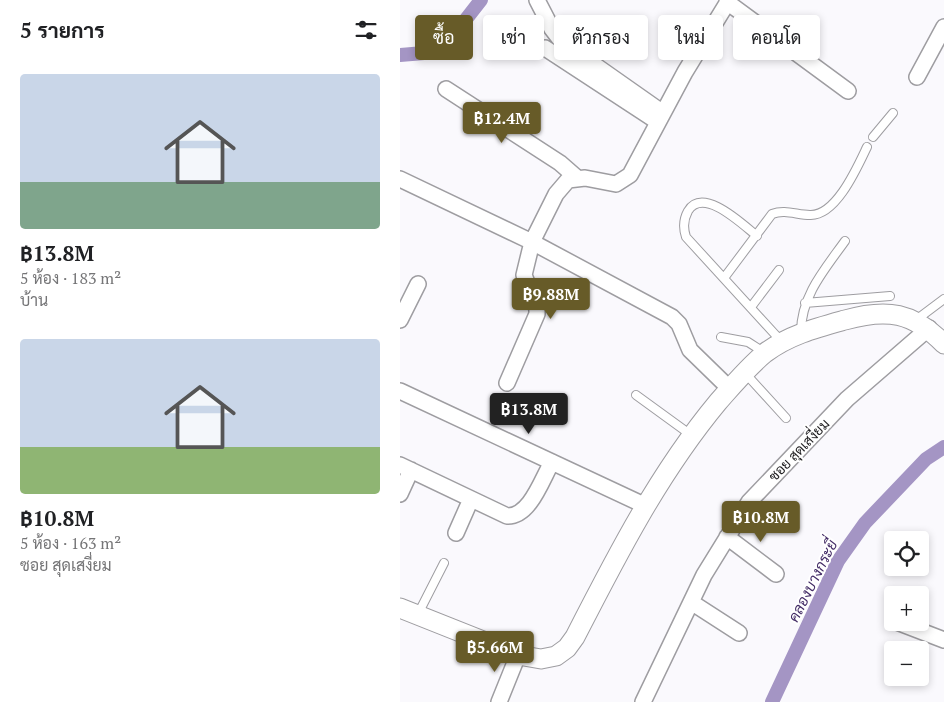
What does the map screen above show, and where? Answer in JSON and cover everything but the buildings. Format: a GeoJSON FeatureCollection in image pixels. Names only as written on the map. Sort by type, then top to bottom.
{"type":"FeatureCollection","features":[{"type":"Feature","properties":{"kind":"street"},"geometry":{"type":"LineString","coordinates":[[537,0],[552,29],[562,42],[661,118]]}},
{"type":"Feature","properties":{"kind":"street"},"geometry":{"type":"LineString","coordinates":[[506,383],[537,314],[537,309],[524,274],[532,242],[562,186],[568,180],[576,177],[616,184],[624,181],[630,175],[728,1],[848,91]]}},
{"type":"Feature","properties":{"kind":"street"},"geometry":{"type":"LineString","coordinates":[[917,77],[944,27]]}},
{"type":"Feature","properties":{"kind":"street"},"geometry":{"type":"LineString","coordinates":[[545,48],[661,118]]}},
{"type":"Feature","properties":{"kind":"street"},"geometry":{"type":"LineString","coordinates":[[446,89],[560,163],[576,177]]}},
{"type":"Feature","properties":{"kind":"street"},"geometry":{"type":"LineString","coordinates":[[400,179],[532,242],[672,317],[679,324],[690,350],[730,389]]}},
{"type":"Feature","properties":{"kind":"street"},"geometry":{"type":"LineString","coordinates":[[402,313],[418,284]]}},
{"type":"Feature","properties":{"kind":"street"},"geometry":{"type":"LineString","coordinates":[[400,608],[518,655],[541,659],[556,656],[567,648],[575,637],[646,506],[691,435],[744,373],[765,353],[801,332],[873,314],[893,314],[922,324],[944,344]]}},
{"type":"Feature","properties":{"kind":"street","name":"ซอย สุดเสงี่ยม"},"geometry":{"type":"LineString","coordinates":[[643,702],[704,575],[749,502],[922,324]]}},
{"type":"Feature","properties":{"kind":"street"},"geometry":{"type":"LineString","coordinates":[[400,391],[646,506]]}},
{"type":"Feature","properties":{"kind":"street"},"geometry":{"type":"LineString","coordinates":[[400,494],[406,467],[507,516],[521,513],[552,462]]}},
{"type":"Feature","properties":{"kind":"street"},"geometry":{"type":"LineString","coordinates":[[456,533],[471,499]]}},
{"type":"Feature","properties":{"kind":"street"},"geometry":{"type":"LineString","coordinates":[[727,537],[776,574]]}},
{"type":"Feature","properties":{"kind":"street"},"geometry":{"type":"LineString","coordinates":[[691,602],[739,633]]}},
{"type":"Feature","properties":{"kind":"street"},"geometry":{"type":"LineString","coordinates":[[920,631],[944,640]]}},
{"type":"Feature","properties":{"kind":"street"},"geometry":{"type":"LineString","coordinates":[[499,702],[518,655]]}},
{"type":"Feature","properties":{"kind":"lane"},"geometry":{"type":"LineString","coordinates":[[873,137],[892,113]]}},
{"type":"Feature","properties":{"kind":"lane"},"geometry":{"type":"LineString","coordinates":[[724,278],[772,214],[779,211],[811,216],[822,213],[830,208],[853,174],[867,147]]}},
{"type":"Feature","properties":{"kind":"lane"},"geometry":{"type":"LineString","coordinates":[[757,236],[725,211],[709,203],[699,201],[688,211],[684,230],[686,237],[782,342]]}},
{"type":"Feature","properties":{"kind":"lane"},"geometry":{"type":"LineString","coordinates":[[801,332],[804,303],[845,241]]}},
{"type":"Feature","properties":{"kind":"lane"},"geometry":{"type":"LineString","coordinates":[[751,307],[779,270]]}},
{"type":"Feature","properties":{"kind":"lane"},"geometry":{"type":"LineString","coordinates":[[804,303],[890,296]]}},
{"type":"Feature","properties":{"kind":"lane"},"geometry":{"type":"LineString","coordinates":[[922,324],[944,299]]}},
{"type":"Feature","properties":{"kind":"lane"},"geometry":{"type":"LineString","coordinates":[[721,338],[748,342],[765,353]]}},
{"type":"Feature","properties":{"kind":"lane"},"geometry":{"type":"LineString","coordinates":[[744,373],[786,418]]}},
{"type":"Feature","properties":{"kind":"lane"},"geometry":{"type":"LineString","coordinates":[[636,395],[691,435]]}},
{"type":"Feature","properties":{"kind":"lane"},"geometry":{"type":"LineString","coordinates":[[418,615],[444,563]]}},
{"type":"Feature","properties":{"kind":"waterway"},"geometry":{"type":"LineString","coordinates":[[400,55],[424,53],[456,32],[481,0]]}},
{"type":"Feature","properties":{"kind":"waterway","name":"คลองบางกระยี่"},"geometry":{"type":"LineString","coordinates":[[772,702],[838,561],[865,523],[926,459],[944,447]]}}]}
